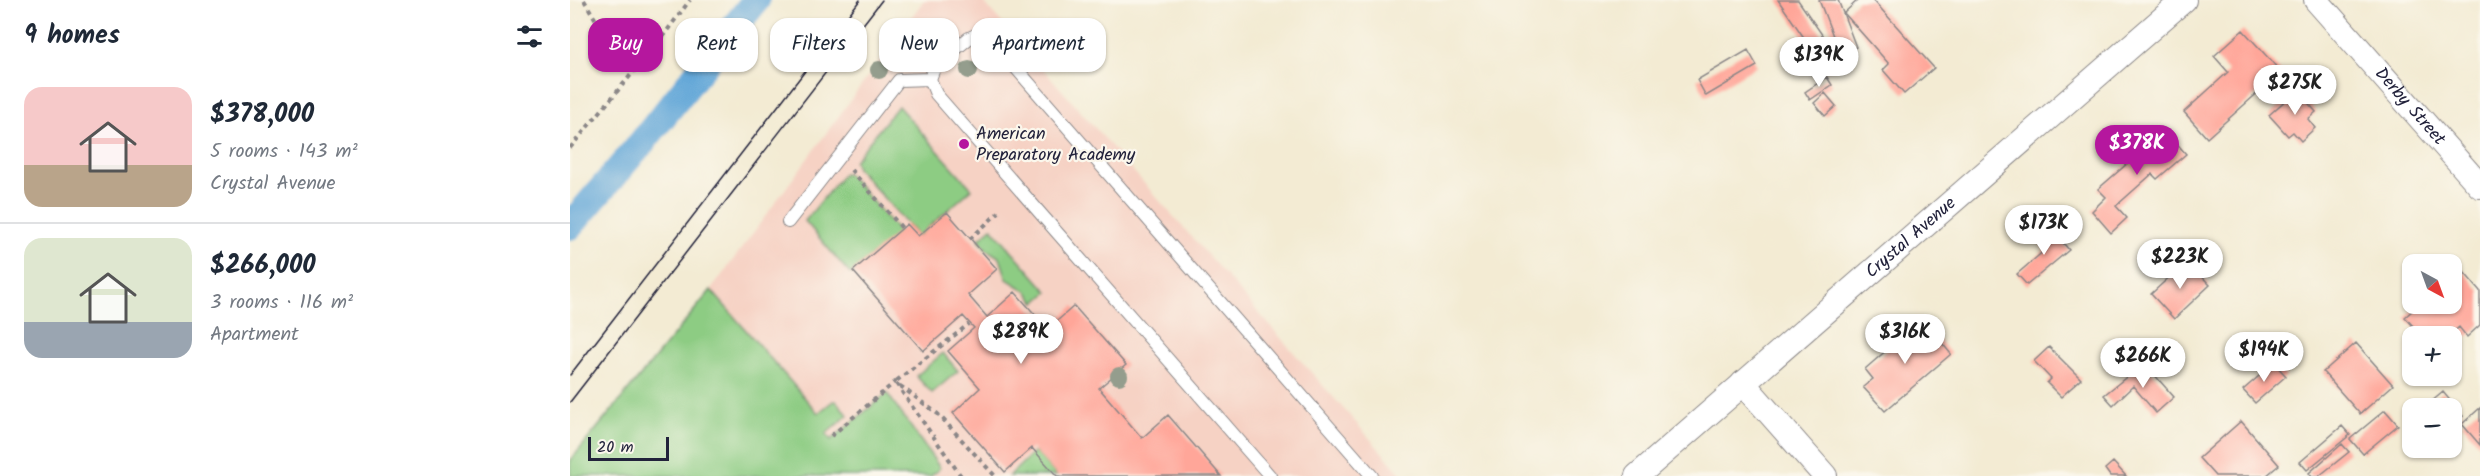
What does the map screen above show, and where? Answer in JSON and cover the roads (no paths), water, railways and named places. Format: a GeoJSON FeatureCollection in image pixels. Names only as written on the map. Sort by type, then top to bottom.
{"type":"FeatureCollection","features":[{"type":"Feature","properties":{"kind":"street","name":"Crystal Avenue"},"geometry":{"type":"LineString","coordinates":[[1637,476],[2184,0]]}},
{"type":"Feature","properties":{"kind":"street","name":"Derby Street"},"geometry":{"type":"LineString","coordinates":[[2316,0],[2480,186]]}},
{"type":"Feature","properties":{"kind":"street"},"geometry":{"type":"LineString","coordinates":[[1743,384],[1824,476]]}},
{"type":"Feature","properties":{"kind":"lane"},"geometry":{"type":"LineString","coordinates":[[1270,476],[936,94],[930,79],[935,66],[969,38],[980,33],[995,45],[1372,476]]}},
{"type":"Feature","properties":{"kind":"lane"},"geometry":{"type":"LineString","coordinates":[[788,222],[899,80],[930,79]]}},
{"type":"Feature","properties":{"kind":"waterway"},"geometry":{"type":"LineString","coordinates":[[570,226],[643,141],[756,0]]}},
{"type":"Feature","properties":{"kind":"tram line"},"geometry":{"type":"LineString","coordinates":[[570,375],[860,0]]}},
{"type":"Feature","properties":{"kind":"tram line"},"geometry":{"type":"LineString","coordinates":[[570,402],[882,0]]}},
{"type":"Feature","properties":{"kind":"place","name":"American Preparatory Academy"},"geometry":{"type":"Point","coordinates":[964,144]}}]}
